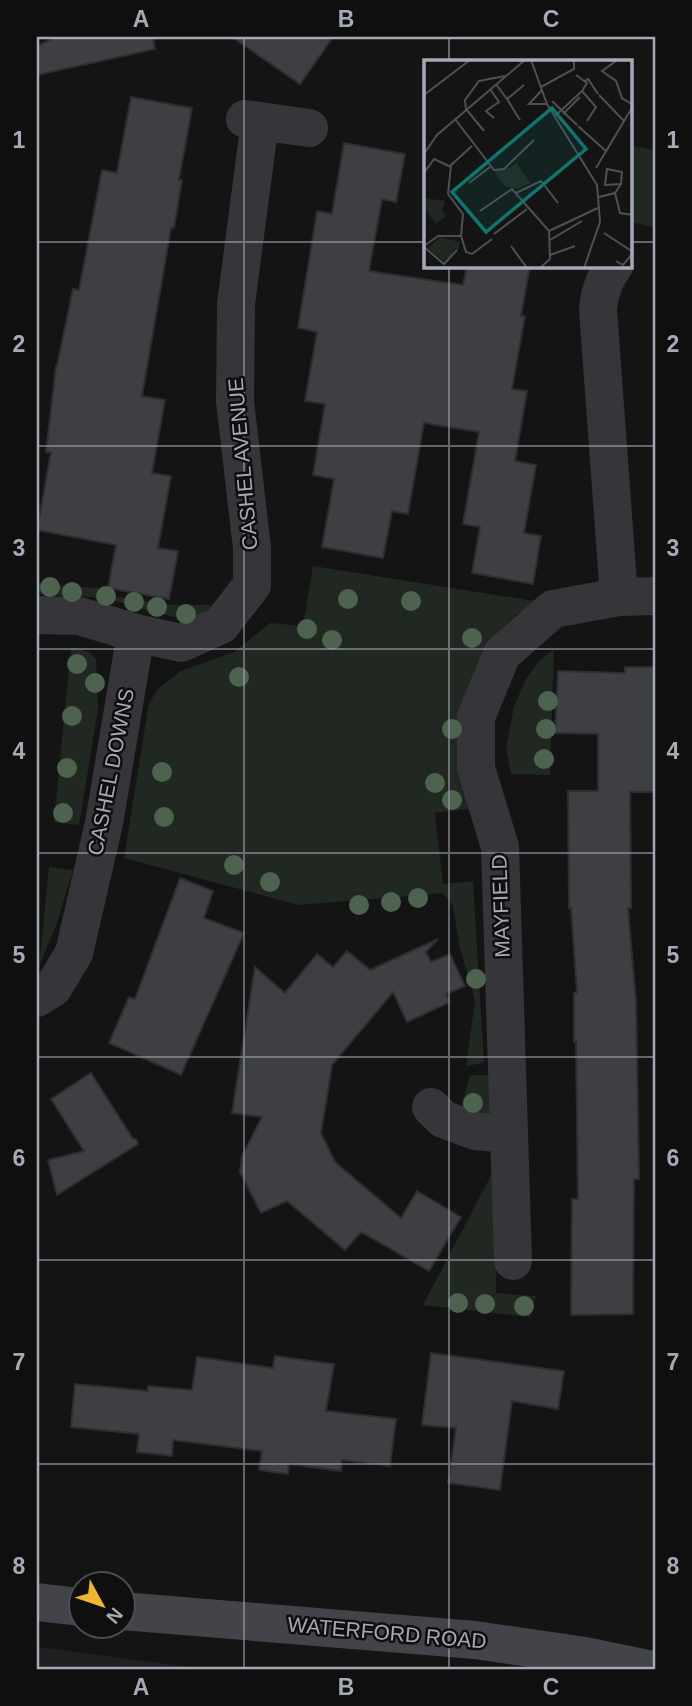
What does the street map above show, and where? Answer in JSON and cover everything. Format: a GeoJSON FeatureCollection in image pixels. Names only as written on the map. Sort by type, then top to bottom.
{"type":"FeatureCollection","features":[{"type":"Feature","properties":{"kind":"main road"},"geometry":{"type":"LineString","coordinates":[[37,1602],[66,1605]]}},
{"type":"Feature","properties":{"kind":"main road","name":"WATERFORD ROAD"},"geometry":{"type":"LineString","coordinates":[[136,1612],[475,1640],[649,1669]]}},
{"type":"Feature","properties":{"kind":"street","name":"CASHEL AVENUE"},"geometry":{"type":"LineString","coordinates":[[136,633],[181,643],[221,625],[252,585],[251,548],[235,401],[236,304],[252,120],[309,128]]}},
{"type":"Feature","properties":{"kind":"street","name":"MAYFIELD"},"geometry":{"type":"LineString","coordinates":[[513,1261],[500,847],[476,768],[476,718],[502,654],[553,609],[637,596],[598,310],[599,297],[608,274],[614,268]]}},
{"type":"Feature","properties":{"kind":"street"},"geometry":{"type":"LineString","coordinates":[[37,615],[79,616],[136,633]]}},
{"type":"Feature","properties":{"kind":"street","name":"CASHEL DOWNS"},"geometry":{"type":"LineString","coordinates":[[37,998],[53,988],[74,953],[104,823],[136,633]]}},
{"type":"Feature","properties":{"kind":"street"},"geometry":{"type":"LineString","coordinates":[[431,1107],[443,1119],[475,1131],[508,1134]]}},
{"type":"Feature","properties":{"kind":"shaded area"},"geometry":{"type":"Polygon","coordinates":[[[632,146],[655,150],[655,228],[632,222],[632,146]]]}},
{"type":"Feature","properties":{"kind":"shaded area"},"geometry":{"type":"Polygon","coordinates":[[[313,566],[547,603],[517,614],[493,638],[474,808],[435,813],[443,884],[473,881],[484,1063],[466,1066],[475,1001],[459,944],[453,906],[443,893],[299,905],[124,858],[149,703],[159,688],[181,671],[234,652],[270,623],[303,626],[313,566]]]}},
{"type":"Feature","properties":{"kind":"shaded area"},"geometry":{"type":"Polygon","coordinates":[[[37,583],[105,589],[111,596],[175,605],[210,605],[210,613],[175,617],[147,611],[134,605],[90,597],[37,594],[37,583]]]}},
{"type":"Feature","properties":{"kind":"shaded area"},"geometry":{"type":"Polygon","coordinates":[[[71,647],[89,652],[96,659],[98,709],[79,825],[54,822],[71,647]]]}},
{"type":"Feature","properties":{"kind":"shaded area"},"geometry":{"type":"Polygon","coordinates":[[[554,649],[550,775],[511,774],[506,749],[514,706],[526,679],[541,659],[554,649]]]}},
{"type":"Feature","properties":{"kind":"shaded area"},"geometry":{"type":"Polygon","coordinates":[[[49,867],[73,870],[57,923],[39,967],[49,867]]]}},
{"type":"Feature","properties":{"kind":"shaded area"},"geometry":{"type":"Polygon","coordinates":[[[470,1075],[492,1075],[491,1111],[488,1113],[468,1111],[462,1105],[470,1075]]]}},
{"type":"Feature","properties":{"kind":"shaded area"},"geometry":{"type":"Polygon","coordinates":[[[496,1166],[496,1293],[536,1296],[530,1317],[423,1305],[496,1166]]]}},
{"type":"Feature","properties":{"kind":"shaded area"},"geometry":{"type":"Polygon","coordinates":[[[37,1647],[205,1669],[37,1669],[37,1647]]]}},
{"type":"Feature","properties":{"kind":"building"},"geometry":{"type":"Polygon","coordinates":[[[56,37],[153,37],[155,49],[37,75],[37,46],[56,37]]]}},
{"type":"Feature","properties":{"kind":"building"},"geometry":{"type":"Polygon","coordinates":[[[232,37],[333,37],[300,84],[232,37]]]}},
{"type":"Feature","properties":{"kind":"building"},"geometry":{"type":"Polygon","coordinates":[[[131,97],[192,108],[179,180],[182,180],[174,228],[171,228],[142,396],[165,400],[152,473],[171,476],[158,548],[178,551],[169,599],[108,588],[116,545],[37,530],[51,452],[46,452],[56,366],[73,289],[79,290],[102,170],[117,173],[131,97]]]}},
{"type":"Feature","properties":{"kind":"building"},"geometry":{"type":"Polygon","coordinates":[[[344,143],[405,154],[396,202],[382,199],[369,271],[463,285],[467,268],[530,268],[521,316],[525,316],[512,389],[527,391],[515,461],[536,465],[524,533],[541,536],[533,584],[472,573],[480,527],[463,524],[479,432],[424,423],[408,514],[392,511],[383,558],[322,547],[334,479],[313,475],[325,404],[305,401],[317,332],[298,328],[317,211],[332,214],[344,143]]]}},
{"type":"Feature","properties":{"kind":"building"},"geometry":{"type":"Polygon","coordinates":[[[625,667],[655,667],[655,792],[630,792],[631,908],[628,908],[636,1002],[639,1179],[634,1179],[633,1314],[571,1315],[572,1199],[578,1199],[574,1042],[574,993],[577,993],[569,908],[568,791],[598,791],[598,734],[555,733],[558,671],[625,673],[625,667]]]}},
{"type":"Feature","properties":{"kind":"building"},"geometry":{"type":"Polygon","coordinates":[[[180,878],[213,891],[204,918],[244,933],[181,1075],[109,1043],[129,997],[135,999],[180,878]]]}},
{"type":"Feature","properties":{"kind":"building"},"geometry":{"type":"Polygon","coordinates":[[[438,939],[426,952],[431,962],[450,954],[465,986],[446,994],[450,1002],[407,1022],[393,992],[332,1065],[321,1133],[335,1162],[401,1218],[417,1191],[461,1217],[429,1271],[361,1232],[345,1250],[287,1201],[261,1213],[240,1172],[242,1156],[262,1117],[232,1113],[255,967],[285,993],[317,954],[333,967],[347,951],[370,970],[438,939]]]}},
{"type":"Feature","properties":{"kind":"building"},"geometry":{"type":"Polygon","coordinates":[[[91,1073],[138,1144],[57,1195],[48,1160],[84,1151],[51,1099],[91,1073]]]}},
{"type":"Feature","properties":{"kind":"building"},"geometry":{"type":"Polygon","coordinates":[[[431,1353],[564,1371],[558,1409],[512,1401],[500,1490],[448,1483],[456,1428],[422,1425],[431,1353]]]}},
{"type":"Feature","properties":{"kind":"building"},"geometry":{"type":"Polygon","coordinates":[[[275,1356],[334,1364],[326,1411],[396,1419],[390,1466],[342,1460],[341,1471],[289,1464],[288,1474],[259,1470],[262,1451],[173,1440],[172,1456],[137,1452],[139,1434],[71,1427],[75,1384],[148,1391],[148,1386],[192,1390],[197,1357],[273,1368],[275,1356]]]}}]}
